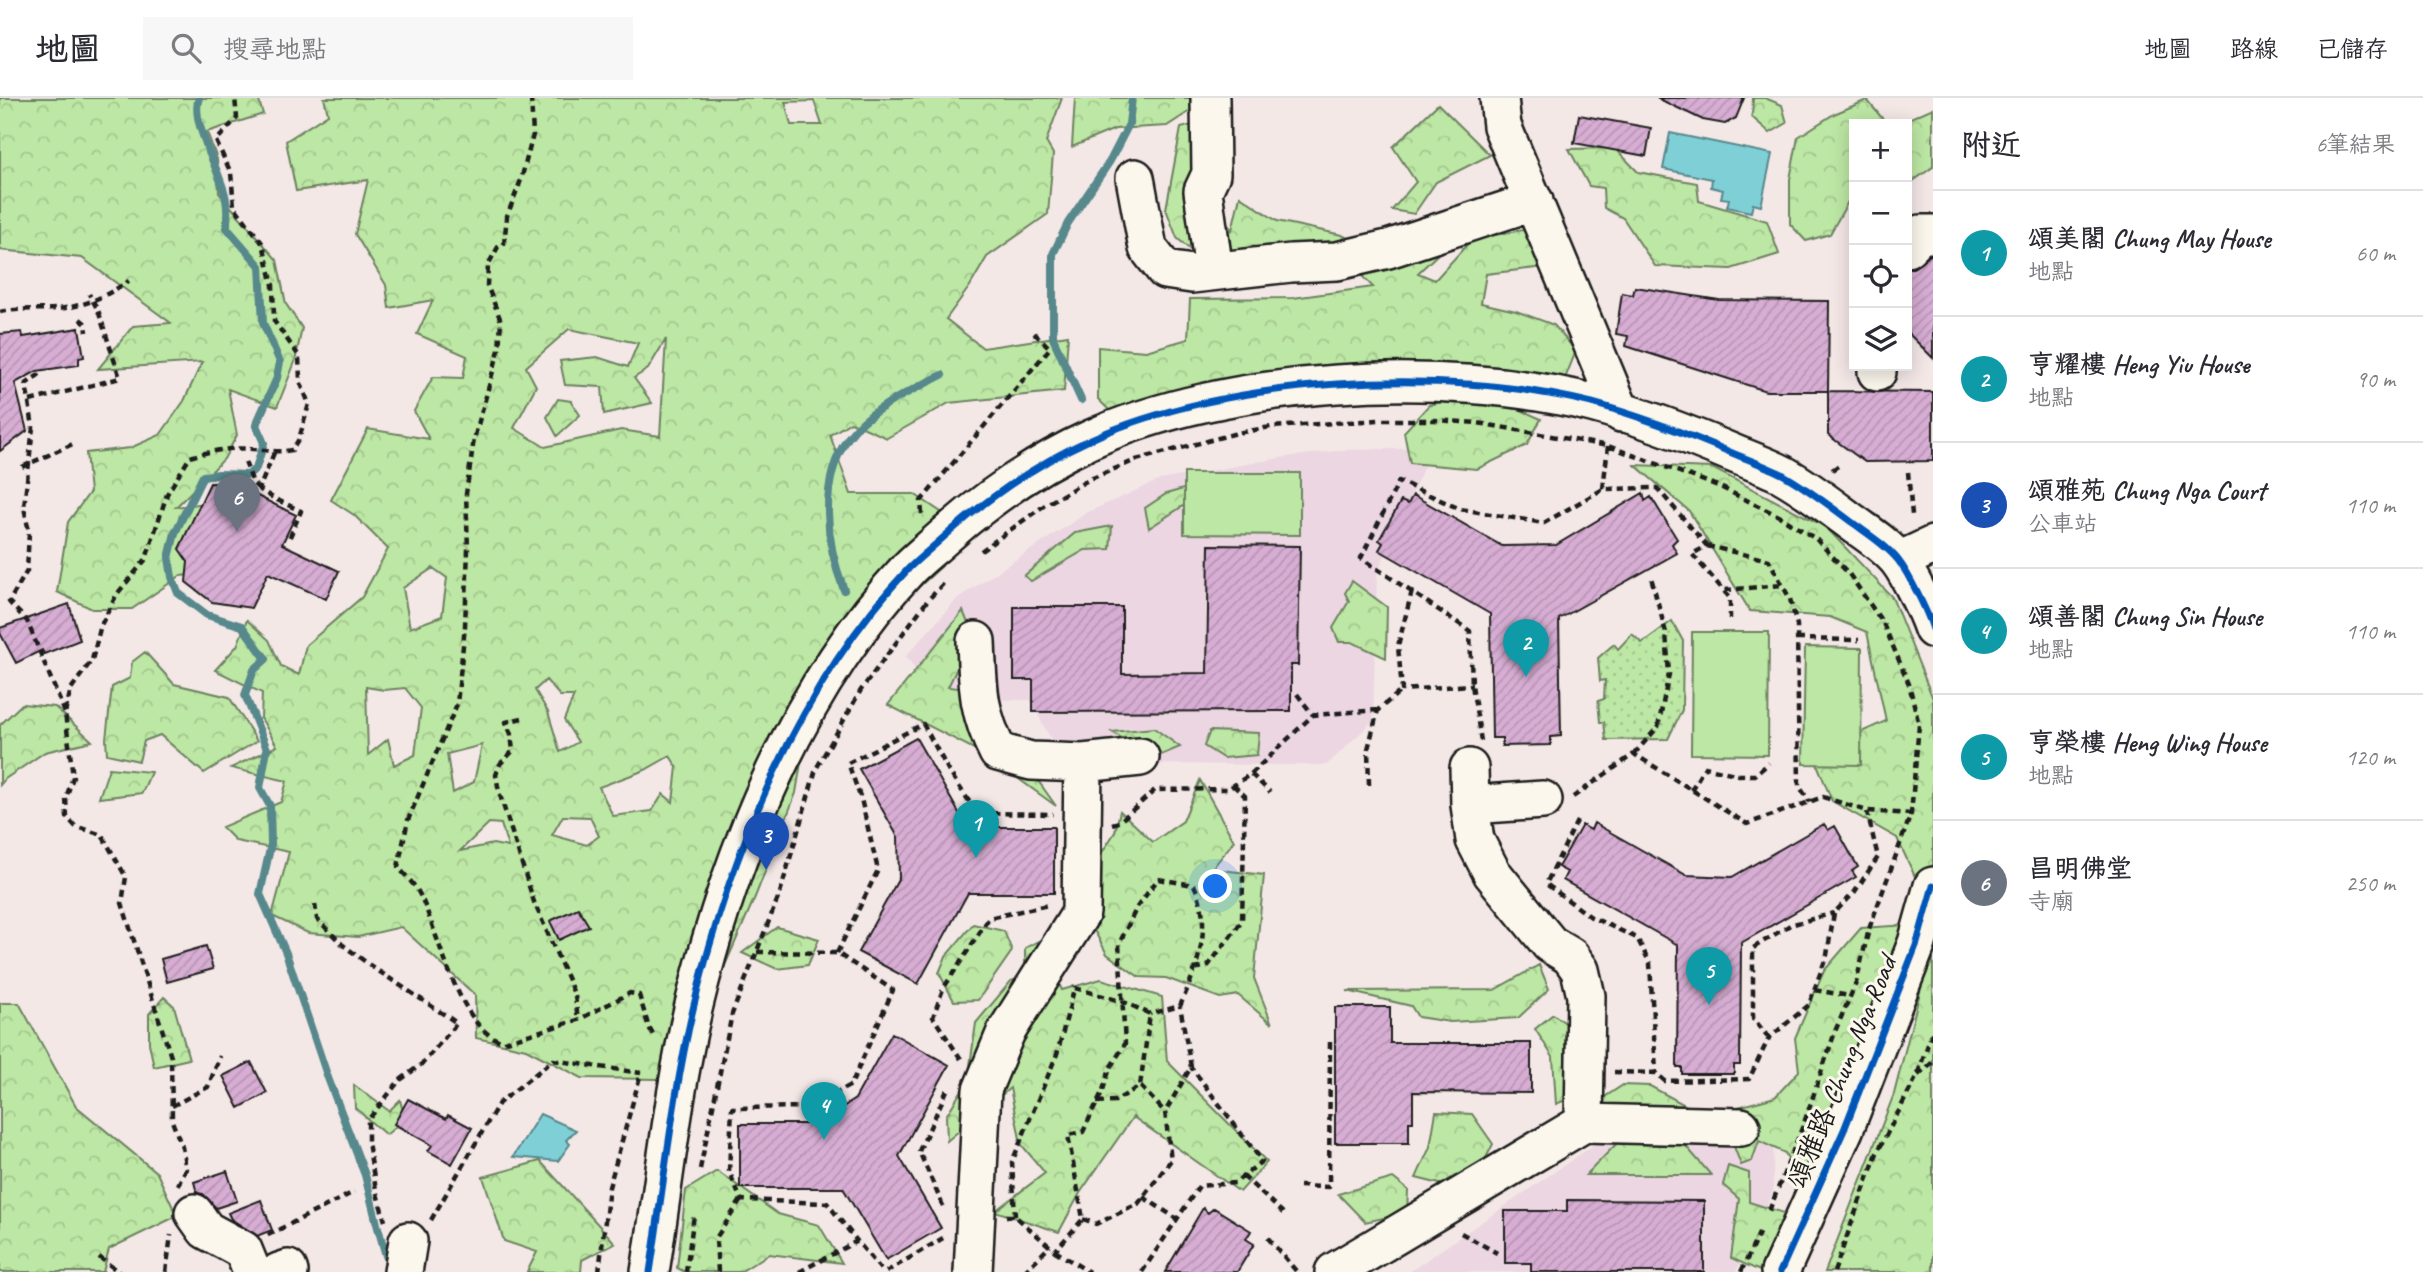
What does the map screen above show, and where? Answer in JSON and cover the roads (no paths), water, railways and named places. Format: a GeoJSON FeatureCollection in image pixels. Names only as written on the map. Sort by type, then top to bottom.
{"type":"FeatureCollection","features":[{"type":"Feature","properties":{"kind":"street"},"geometry":{"type":"LineString","coordinates":[[1210,98],[1212,174],[1203,191],[1214,271]]}},
{"type":"Feature","properties":{"kind":"street"},"geometry":{"type":"LineString","coordinates":[[1499,98],[1502,125],[1621,413]]}},
{"type":"Feature","properties":{"kind":"street"},"geometry":{"type":"LineString","coordinates":[[1135,178],[1148,248],[1165,270],[1192,274],[1290,263],[1337,261],[1388,249],[1534,201]]}},
{"type":"Feature","properties":{"kind":"street"},"geometry":{"type":"LineString","coordinates":[[1910,245],[1921,234],[1933,234]]}},
{"type":"Feature","properties":{"kind":"street"},"geometry":{"type":"LineString","coordinates":[[1571,400],[1582,354],[1580,317]]}},
{"type":"Feature","properties":{"kind":"street"},"geometry":{"type":"LineString","coordinates":[[650,1272],[680,1075],[694,1006],[722,906],[757,812],[799,723],[851,639],[911,566],[978,508],[1041,465],[1089,440],[1140,421],[1212,401],[1289,389],[1408,382],[1512,389],[1591,403],[1691,436],[1782,474],[1874,538],[1899,561],[1933,629]]}},
{"type":"Feature","properties":{"kind":"street"},"geometry":{"type":"LineString","coordinates":[[1899,561],[1933,545]]}},
{"type":"Feature","properties":{"kind":"street"},"geometry":{"type":"LineString","coordinates":[[976,642],[979,704],[998,752],[1031,761],[1083,763],[1140,757]]}},
{"type":"Feature","properties":{"kind":"street"},"geometry":{"type":"LineString","coordinates":[[1476,759],[1469,805],[1475,841],[1492,873],[1550,944],[1570,956],[1580,970],[1586,996],[1584,1123]]}},
{"type":"Feature","properties":{"kind":"street"},"geometry":{"type":"LineString","coordinates":[[973,1272],[960,1213],[982,1090],[1006,1032],[1081,913],[1083,763]]}},
{"type":"Feature","properties":{"kind":"street"},"geometry":{"type":"LineString","coordinates":[[1469,805],[1557,799]]}},
{"type":"Feature","properties":{"kind":"street","name":"頌雅路 Chung Nga Road"},"geometry":{"type":"LineString","coordinates":[[1780,1272],[1844,1129],[1917,943],[1933,886]]}},
{"type":"Feature","properties":{"kind":"street"},"geometry":{"type":"LineString","coordinates":[[1334,1272],[1584,1123],[1741,1127]]}},
{"type":"Feature","properties":{"kind":"street"},"geometry":{"type":"LineString","coordinates":[[180,1213],[248,1261]]}},
{"type":"Feature","properties":{"kind":"street"},"geometry":{"type":"LineString","coordinates":[[279,1272],[288,1269],[289,1272]]}},
{"type":"Feature","properties":{"kind":"water"},"geometry":{"type":"Polygon","coordinates":[[[1670,133],[1772,154],[1761,206],[1753,204],[1751,212],[1727,207],[1729,199],[1721,198],[1723,190],[1711,187],[1712,179],[1663,169],[1670,133]]]}},
{"type":"Feature","properties":{"kind":"water"},"geometry":{"type":"Polygon","coordinates":[[[540,1114],[576,1130],[566,1140],[570,1144],[558,1161],[513,1157],[540,1114]]]}},
{"type":"Feature","properties":{"kind":"waterway"},"geometry":{"type":"LineString","coordinates":[[199,98],[197,108],[202,134],[224,189],[227,228],[260,266],[263,323],[280,362],[277,378],[256,425],[264,443],[256,468],[248,475],[203,476],[175,533],[169,558],[172,577],[178,593],[207,615],[242,626],[266,659],[254,670],[245,695],[267,749],[260,788],[270,806],[271,844],[260,894],[286,953],[328,1078],[365,1175],[386,1256],[392,1266]]}},
{"type":"Feature","properties":{"kind":"waterway"},"geometry":{"type":"LineString","coordinates":[[1081,400],[1053,338],[1053,254],[1068,223],[1110,161],[1129,124],[1132,98]]}},
{"type":"Feature","properties":{"kind":"waterway"},"geometry":{"type":"LineString","coordinates":[[844,590],[833,553],[828,513],[832,473],[838,455],[848,438],[867,418],[942,375]]}},
{"type":"Feature","properties":{"kind":"place","name":"昌明佛堂"},"geometry":{"type":"Point","coordinates":[237,532]}},
{"type":"Feature","properties":{"kind":"place","name":"亨耀樓 Heng Yiu House"},"geometry":{"type":"Point","coordinates":[1526,677]}},
{"type":"Feature","properties":{"kind":"place","name":"頌美閣 Chung May House"},"geometry":{"type":"Point","coordinates":[976,858]}},
{"type":"Feature","properties":{"kind":"place","name":"頌雅苑 Chung Nga Court"},"geometry":{"type":"Point","coordinates":[766,870]}},
{"type":"Feature","properties":{"kind":"place","name":"亨榮樓 Heng Wing House"},"geometry":{"type":"Point","coordinates":[1709,1005]}},
{"type":"Feature","properties":{"kind":"place","name":"頌善閣 Chung Sin House"},"geometry":{"type":"Point","coordinates":[824,1140]}}]}
